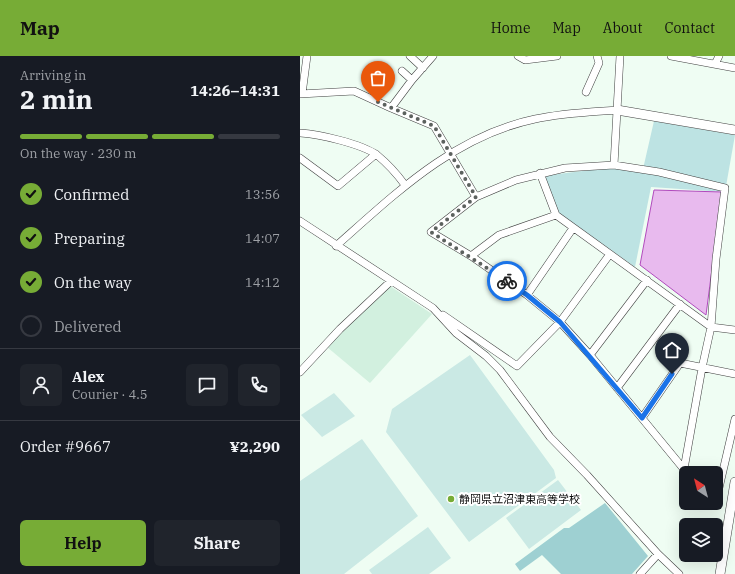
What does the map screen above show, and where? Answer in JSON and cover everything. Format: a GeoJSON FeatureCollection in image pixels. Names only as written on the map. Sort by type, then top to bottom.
{"type":"FeatureCollection","features":[{"type":"Feature","properties":{"kind":"street"},"geometry":{"type":"LineString","coordinates":[[308,56],[301,94],[354,90],[391,108],[434,126],[476,197]]}},
{"type":"Feature","properties":{"kind":"street"},"geometry":{"type":"LineString","coordinates":[[410,56],[423,68]]}},
{"type":"Feature","properties":{"kind":"street"},"geometry":{"type":"LineString","coordinates":[[391,108],[412,80],[433,56]]}},
{"type":"Feature","properties":{"kind":"street"},"geometry":{"type":"LineString","coordinates":[[518,56],[525,60],[557,56]]}},
{"type":"Feature","properties":{"kind":"street"},"geometry":{"type":"LineString","coordinates":[[586,92],[599,63],[597,56]]}},
{"type":"Feature","properties":{"kind":"street"},"geometry":{"type":"LineString","coordinates":[[614,164],[620,56]]}},
{"type":"Feature","properties":{"kind":"street"},"geometry":{"type":"LineString","coordinates":[[671,56],[735,68]]}},
{"type":"Feature","properties":{"kind":"street"},"geometry":{"type":"LineString","coordinates":[[715,64],[718,56]]}},
{"type":"Feature","properties":{"kind":"street"},"geometry":{"type":"LineString","coordinates":[[402,71],[412,80]]}},
{"type":"Feature","properties":{"kind":"street"},"geometry":{"type":"LineString","coordinates":[[336,246],[405,185],[450,154],[488,134],[534,119],[617,110],[735,130]]}},
{"type":"Feature","properties":{"kind":"street"},"geometry":{"type":"LineString","coordinates":[[301,135],[355,145],[376,154],[388,164],[405,185]]}},
{"type":"Feature","properties":{"kind":"street"},"geometry":{"type":"LineString","coordinates":[[300,158],[338,186],[376,154]]}},
{"type":"Feature","properties":{"kind":"street"},"geometry":{"type":"LineString","coordinates":[[682,466],[590,355],[560,322],[527,295],[471,256],[431,232],[476,197],[516,180],[565,168],[614,164],[659,172],[725,188],[716,259],[711,327],[702,368],[687,466]]}},
{"type":"Feature","properties":{"kind":"street"},"geometry":{"type":"LineString","coordinates":[[540,173],[556,215],[711,327],[735,330]]}},
{"type":"Feature","properties":{"kind":"street"},"geometry":{"type":"LineString","coordinates":[[471,256],[499,236],[556,215]]}},
{"type":"Feature","properties":{"kind":"street"},"geometry":{"type":"LineString","coordinates":[[300,221],[390,282],[433,308],[517,366],[560,322],[610,254]]}},
{"type":"Feature","properties":{"kind":"street"},"geometry":{"type":"LineString","coordinates":[[527,295],[573,228]]}},
{"type":"Feature","properties":{"kind":"street"},"geometry":{"type":"LineString","coordinates":[[590,355],[646,280]]}},
{"type":"Feature","properties":{"kind":"street"},"geometry":{"type":"LineString","coordinates":[[300,372],[340,329],[390,282]]}},
{"type":"Feature","properties":{"kind":"street"},"geometry":{"type":"LineString","coordinates":[[617,388],[680,304]]}},
{"type":"Feature","properties":{"kind":"street"},"geometry":{"type":"LineString","coordinates":[[433,308],[456,333],[486,356],[500,370],[550,437],[587,475],[658,554],[679,574]]}},
{"type":"Feature","properties":{"kind":"street"},"geometry":{"type":"LineString","coordinates":[[642,418],[680,363],[735,374]]}},
{"type":"Feature","properties":{"kind":"street"},"geometry":{"type":"LineString","coordinates":[[723,471],[735,419]]}},
{"type":"Feature","properties":{"kind":"street"},"geometry":{"type":"LineString","coordinates":[[720,574],[735,482]]}},
{"type":"Feature","properties":{"kind":"street"},"geometry":{"type":"LineString","coordinates":[[640,574],[658,554]]}},
{"type":"Feature","properties":{"kind":"green space"},"geometry":{"type":"Polygon","coordinates":[[[390,286],[432,314],[370,383],[327,347],[390,286]]]}},
{"type":"Feature","properties":{"kind":"shaded area"},"geometry":{"type":"Polygon","coordinates":[[[654,121],[735,135],[725,192],[651,187],[635,267],[557,212],[542,176],[615,167],[643,169],[654,121]]]}},
{"type":"Feature","properties":{"kind":"shaded area"},"geometry":{"type":"Polygon","coordinates":[[[654,190],[722,192],[706,315],[640,265],[654,190]]]}},
{"type":"Feature","properties":{"kind":"shaded area"},"geometry":{"type":"Polygon","coordinates":[[[470,355],[554,470],[556,478],[469,542],[386,432],[392,409],[470,355]]]}},
{"type":"Feature","properties":{"kind":"shaded area"},"geometry":{"type":"Polygon","coordinates":[[[334,393],[355,416],[322,437],[301,415],[334,393]]]}},
{"type":"Feature","properties":{"kind":"shaded area"},"geometry":{"type":"Polygon","coordinates":[[[362,439],[418,516],[344,574],[300,574],[300,481],[362,439]]]}},
{"type":"Feature","properties":{"kind":"shaded area"},"geometry":{"type":"Polygon","coordinates":[[[558,480],[581,510],[529,549],[506,518],[558,480]]]}},
{"type":"Feature","properties":{"kind":"shaded area"},"geometry":{"type":"Polygon","coordinates":[[[605,503],[648,556],[632,574],[561,574],[542,555],[520,571],[515,564],[564,528],[569,528],[605,503]]]}},
{"type":"Feature","properties":{"kind":"shaded area"},"geometry":{"type":"Polygon","coordinates":[[[428,527],[451,558],[429,574],[372,574],[369,570],[428,527]]]}},
{"type":"Feature","properties":{"kind":"way so far"},"geometry":{"type":"LineString","coordinates":[[378,102],[434,126],[476,197],[431,232],[471,256],[507,281]]}},
{"type":"Feature","properties":{"kind":"place","name":"静岡県立沼津東高等学校"},"geometry":{"type":"Point","coordinates":[451,499]}},
{"type":"Feature","properties":{"kind":"route"},"geometry":{"type":"LineString","coordinates":[[507,281],[560,322],[590,355],[642,418],[672,374]]}}]}
